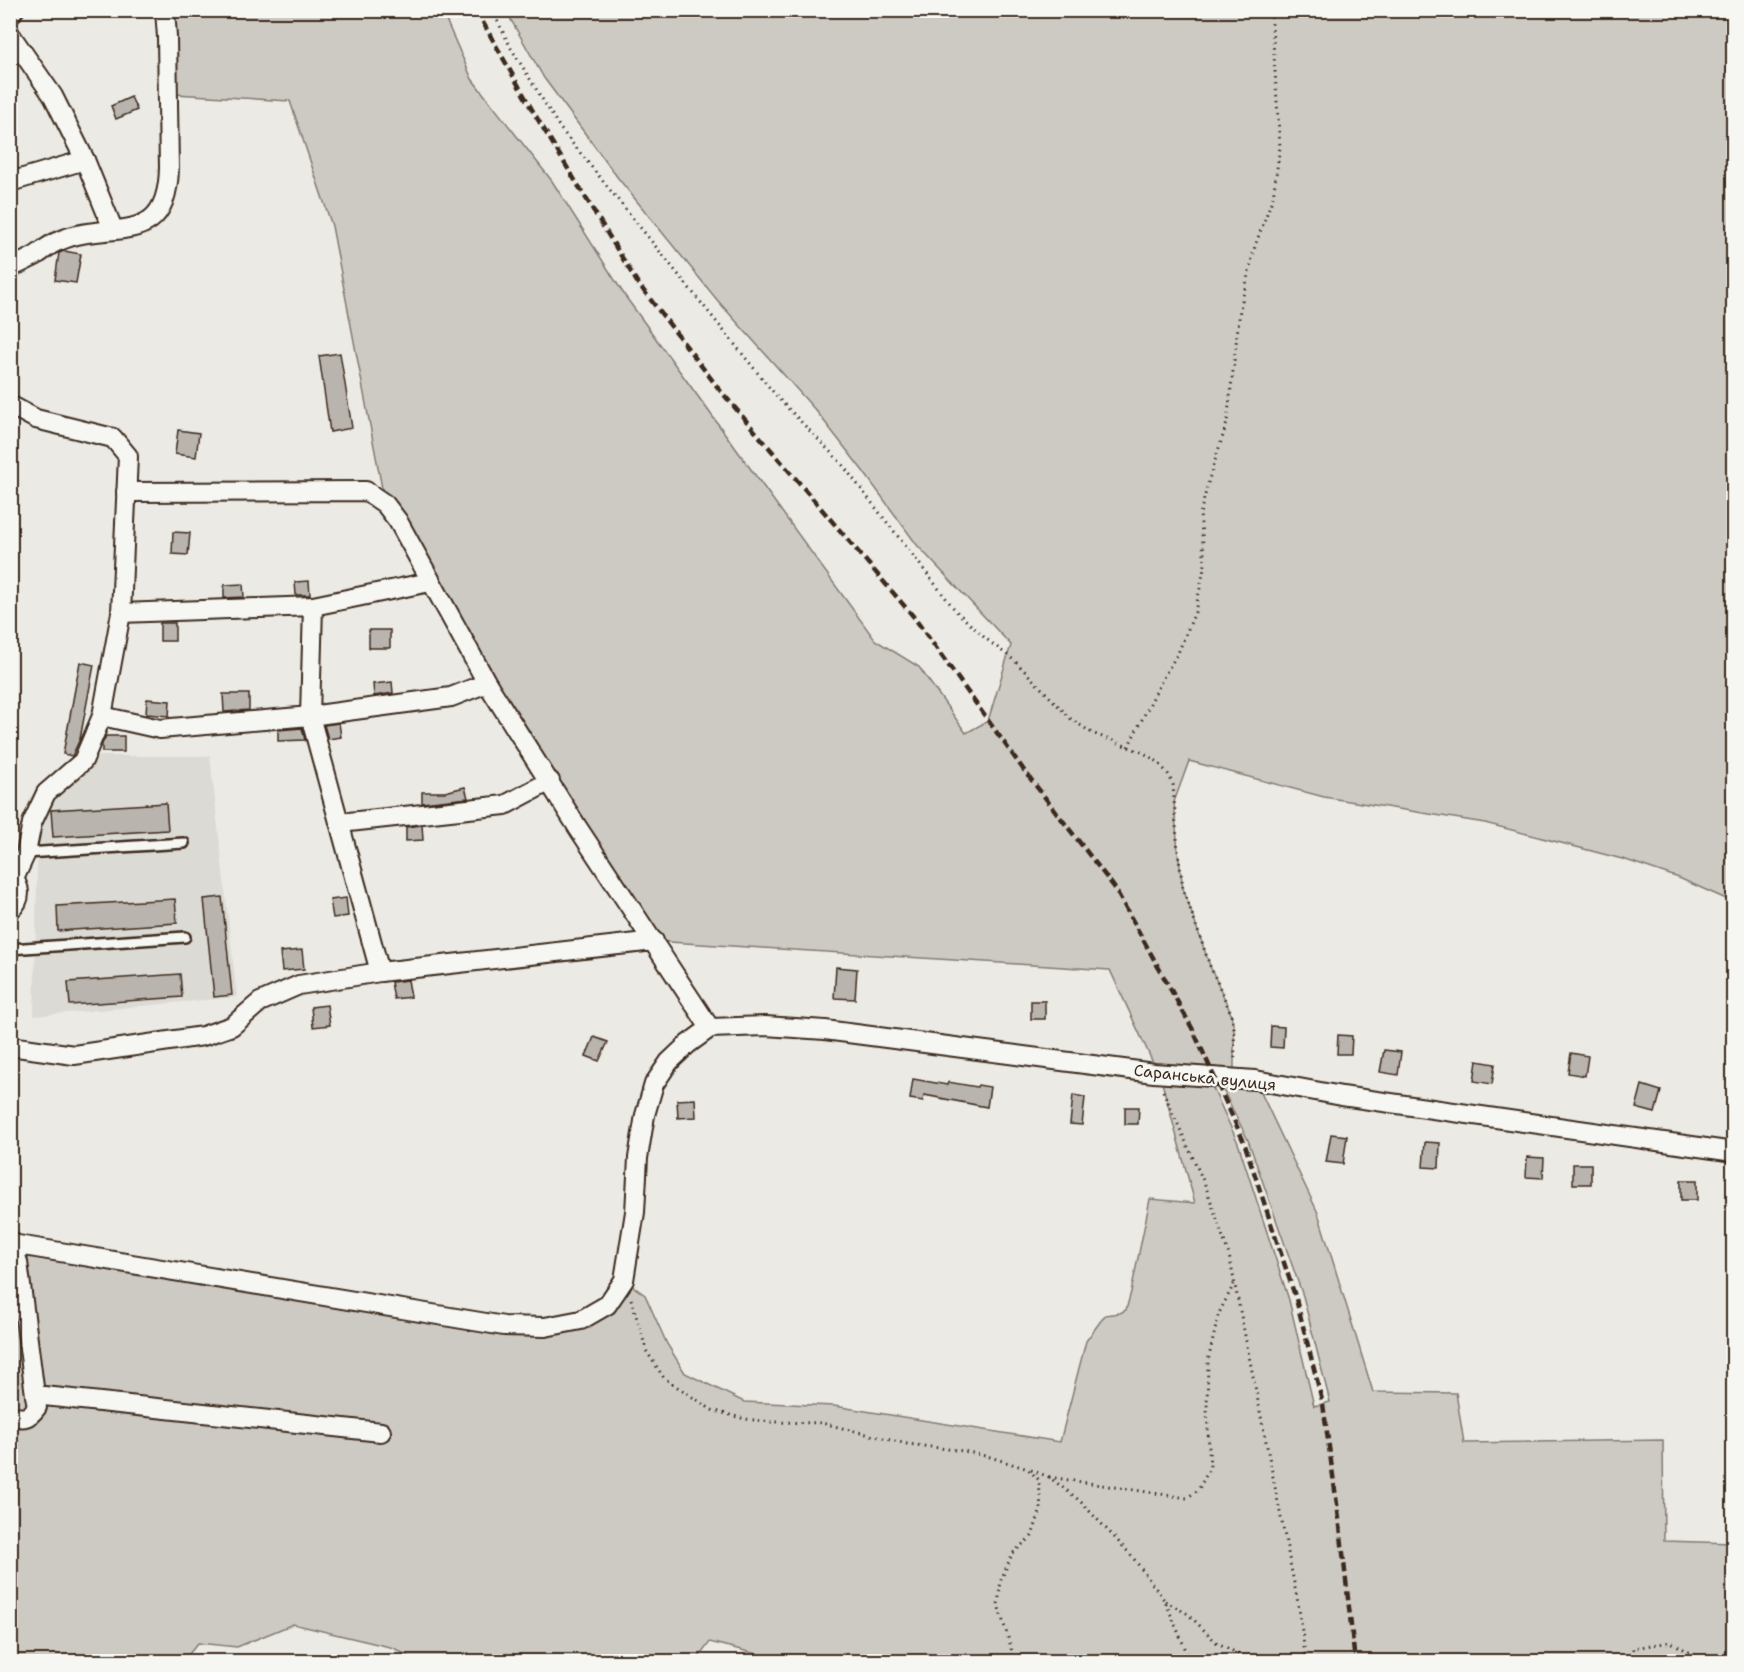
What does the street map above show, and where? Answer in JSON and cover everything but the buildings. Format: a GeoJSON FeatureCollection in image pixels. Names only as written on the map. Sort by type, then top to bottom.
{"type":"FeatureCollection","features":[{"type":"Feature","properties":{"kind":"street"},"geometry":{"type":"LineString","coordinates":[[10,268],[34,257],[58,241],[88,232],[128,230],[152,220],[162,205],[169,189],[165,10]]}},
{"type":"Feature","properties":{"kind":"street"},"geometry":{"type":"LineString","coordinates":[[14,44],[52,96],[85,160],[113,230]]}},
{"type":"Feature","properties":{"kind":"street"},"geometry":{"type":"LineString","coordinates":[[10,182],[85,160]]}},
{"type":"Feature","properties":{"kind":"street"},"geometry":{"type":"LineString","coordinates":[[10,405],[36,419],[113,438],[128,456],[121,613],[102,716],[83,761],[46,793],[32,823],[26,853],[12,877],[19,887],[20,896],[16,905],[10,910]]}},
{"type":"Feature","properties":{"kind":"street"},"geometry":{"type":"LineString","coordinates":[[10,1415],[26,1419],[37,1407],[13,1251],[504,1326],[545,1327],[582,1320],[607,1305],[624,1280],[635,1212],[638,1158],[645,1115],[654,1084],[669,1062],[710,1028],[487,683],[398,521],[385,504],[366,491],[126,492]]}},
{"type":"Feature","properties":{"kind":"street"},"geometry":{"type":"LineString","coordinates":[[121,613],[313,606],[430,582]]}},
{"type":"Feature","properties":{"kind":"street"},"geometry":{"type":"LineString","coordinates":[[313,606],[310,716],[380,972]]}},
{"type":"Feature","properties":{"kind":"street"},"geometry":{"type":"LineString","coordinates":[[102,716],[160,729],[310,716],[451,697],[487,683]]}},
{"type":"Feature","properties":{"kind":"street"},"geometry":{"type":"LineString","coordinates":[[340,823],[505,805],[550,782]]}},
{"type":"Feature","properties":{"kind":"street"},"geometry":{"type":"LineString","coordinates":[[10,1046],[74,1055],[203,1036],[232,1026],[260,1002],[299,985],[380,972],[654,941]]}},
{"type":"Feature","properties":{"kind":"street","name":"Саранська вулиця"},"geometry":{"type":"LineString","coordinates":[[710,1028],[765,1026],[825,1030],[1154,1073],[1255,1080],[1342,1096],[1734,1152]]}},
{"type":"Feature","properties":{"kind":"street"},"geometry":{"type":"LineString","coordinates":[[35,1395],[381,1432]]}},
{"type":"Feature","properties":{"kind":"lane"},"geometry":{"type":"LineString","coordinates":[[10,22],[19,10]]}},
{"type":"Feature","properties":{"kind":"lane"},"geometry":{"type":"LineString","coordinates":[[26,853],[184,843]]}},
{"type":"Feature","properties":{"kind":"lane"},"geometry":{"type":"LineString","coordinates":[[10,949],[185,937]]}},
{"type":"Feature","properties":{"kind":"path"},"geometry":{"type":"LineString","coordinates":[[492,10],[511,48],[560,128],[778,398],[841,464],[956,611],[985,638],[1015,661],[1071,719],[1092,733],[1144,753],[1158,762],[1168,774],[1173,785],[1183,888],[1210,966],[1230,1011],[1234,1028],[1234,1078]]}},
{"type":"Feature","properties":{"kind":"path"},"geometry":{"type":"LineString","coordinates":[[1128,747],[1178,653],[1195,612],[1205,564],[1200,514],[1227,423],[1240,309],[1255,246],[1273,197],[1280,147],[1271,10]]}},
{"type":"Feature","properties":{"kind":"path"},"geometry":{"type":"LineString","coordinates":[[1154,1073],[1206,1187],[1229,1255],[1295,1586],[1306,1662]]}},
{"type":"Feature","properties":{"kind":"path"},"geometry":{"type":"LineString","coordinates":[[624,1280],[647,1352],[664,1378],[712,1410],[745,1419],[822,1423],[907,1444],[1012,1462],[1049,1477],[1187,1498],[1198,1490],[1210,1468],[1207,1408],[1208,1361],[1219,1313],[1234,1282]]}},
{"type":"Feature","properties":{"kind":"path"},"geometry":{"type":"LineString","coordinates":[[1013,1662],[1011,1647],[998,1605],[1000,1580],[1012,1554],[1032,1536],[1041,1509],[1039,1480],[1028,1469]]}},
{"type":"Feature","properties":{"kind":"path"},"geometry":{"type":"LineString","coordinates":[[1049,1477],[1079,1500],[1131,1555],[1165,1601],[1191,1662]]}},
{"type":"Feature","properties":{"kind":"path"},"geometry":{"type":"LineString","coordinates":[[1165,1601],[1188,1614],[1216,1642],[1247,1660]]}},
{"type":"Feature","properties":{"kind":"path"},"geometry":{"type":"LineString","coordinates":[[1633,1662],[1634,1648],[1671,1642],[1707,1662]]}},
{"type":"Feature","properties":{"kind":"shaded area"},"geometry":{"type":"Polygon","coordinates":[[[171,11],[442,11],[472,79],[552,181],[625,296],[875,640],[919,667],[966,733],[988,721],[1011,645],[917,545],[817,412],[718,301],[618,178],[544,78],[506,11],[1733,11],[1733,902],[1679,878],[1626,860],[1485,823],[1324,797],[1189,761],[1174,802],[1183,888],[1210,966],[1230,1011],[1234,1028],[1234,1073],[1155,1067],[1110,970],[654,941],[385,504],[332,226],[290,101],[175,94],[171,11]]]}},
{"type":"Feature","properties":{"kind":"shaded area"},"geometry":{"type":"Polygon","coordinates":[[[100,756],[210,756],[237,997],[34,1016],[38,829],[49,801],[100,756]]]}},
{"type":"Feature","properties":{"kind":"shaded area"},"geometry":{"type":"Polygon","coordinates":[[[1217,1078],[1255,1080],[1318,1213],[1373,1392],[1456,1393],[1464,1443],[1663,1440],[1664,1541],[1733,1543],[1733,1661],[788,1662],[710,1642],[696,1661],[418,1662],[394,1648],[293,1624],[237,1647],[198,1643],[189,1654],[191,1661],[11,1661],[10,1260],[12,1244],[504,1326],[581,1320],[624,1280],[645,1295],[667,1344],[685,1373],[744,1402],[834,1406],[1060,1442],[1086,1341],[1105,1315],[1126,1310],[1150,1199],[1195,1203],[1161,1079],[1211,1084],[1238,1143],[1289,1300],[1314,1406],[1330,1402],[1303,1296],[1248,1140],[1217,1078]]]}},
{"type":"Feature","properties":{"kind":"railway"},"geometry":{"type":"LineString","coordinates":[[476,10],[534,113],[637,282],[719,389],[913,616],[1023,769],[1114,887],[1192,1028],[1244,1142],[1296,1299],[1323,1404],[1340,1526],[1355,1662]]}}]}
